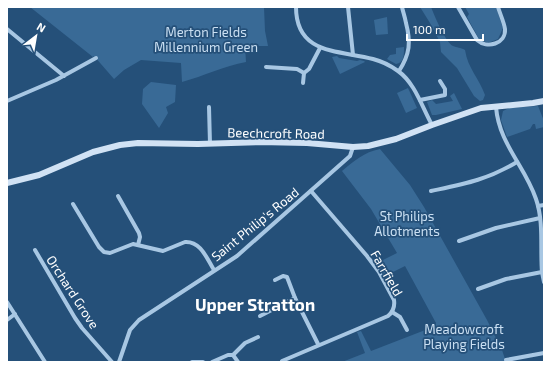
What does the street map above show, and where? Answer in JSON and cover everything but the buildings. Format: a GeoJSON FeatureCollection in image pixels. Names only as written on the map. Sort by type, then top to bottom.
{"type":"FeatureCollection","features":[{"type":"Feature","properties":{"kind":"main road","name":"Beechcroft Road"},"geometry":{"type":"LineString","coordinates":[[7,183],[39,175],[93,152],[115,146],[138,143],[210,144],[296,142],[353,147],[378,144],[397,139],[481,108],[544,100]]}},
{"type":"Feature","properties":{"kind":"street"},"geometry":{"type":"LineString","coordinates":[[296,7],[296,19],[300,30],[308,40],[320,48],[374,59],[399,71],[410,83],[432,125]]}},
{"type":"Feature","properties":{"kind":"street"},"geometry":{"type":"LineString","coordinates":[[348,7],[353,55]]}},
{"type":"Feature","properties":{"kind":"street"},"geometry":{"type":"LineString","coordinates":[[399,71],[407,59],[409,47],[407,26],[402,7]]}},
{"type":"Feature","properties":{"kind":"street"},"geometry":{"type":"LineString","coordinates":[[458,7],[477,40],[482,44],[490,45],[498,42],[504,33],[505,26],[498,7]]}},
{"type":"Feature","properties":{"kind":"street"},"geometry":{"type":"LineString","coordinates":[[7,29],[64,76]]}},
{"type":"Feature","properties":{"kind":"street"},"geometry":{"type":"LineString","coordinates":[[303,83],[304,73],[309,69],[320,48]]}},
{"type":"Feature","properties":{"kind":"street"},"geometry":{"type":"LineString","coordinates":[[7,101],[64,76],[96,58]]}},
{"type":"Feature","properties":{"kind":"street"},"geometry":{"type":"LineString","coordinates":[[266,67],[297,70],[304,73]]}},
{"type":"Feature","properties":{"kind":"street"},"geometry":{"type":"LineString","coordinates":[[420,100],[444,95],[445,89],[440,81]]}},
{"type":"Feature","properties":{"kind":"street"},"geometry":{"type":"LineString","coordinates":[[209,107],[210,144]]}},
{"type":"Feature","properties":{"kind":"street"},"geometry":{"type":"LineString","coordinates":[[496,107],[502,134],[533,193],[538,206],[540,218],[542,272],[544,282]]}},
{"type":"Feature","properties":{"kind":"street","name":"Saint Philip's Road"},"geometry":{"type":"LineString","coordinates":[[119,362],[130,330],[139,320],[237,256],[350,156],[353,147]]}},
{"type":"Feature","properties":{"kind":"street"},"geometry":{"type":"LineString","coordinates":[[431,191],[482,179],[500,172],[517,162]]}},
{"type":"Feature","properties":{"kind":"street","name":"Farrfield"},"geometry":{"type":"LineString","coordinates":[[282,361],[318,344],[388,316],[392,312],[394,306],[394,300],[373,263],[311,191]]}},
{"type":"Feature","properties":{"kind":"street"},"geometry":{"type":"LineString","coordinates":[[118,196],[139,233],[140,236],[138,245]]}},
{"type":"Feature","properties":{"kind":"street"},"geometry":{"type":"LineString","coordinates":[[73,204],[99,247],[104,252],[112,253],[130,245],[138,245],[164,251],[185,242],[192,243],[201,249],[214,270]]}},
{"type":"Feature","properties":{"kind":"street"},"geometry":{"type":"LineString","coordinates":[[538,206],[544,205]]}},
{"type":"Feature","properties":{"kind":"street"},"geometry":{"type":"LineString","coordinates":[[459,242],[496,228],[540,218]]}},
{"type":"Feature","properties":{"kind":"street","name":"Orchard Grove"},"geometry":{"type":"LineString","coordinates":[[35,250],[79,323],[112,362]]}},
{"type":"Feature","properties":{"kind":"street"},"geometry":{"type":"LineString","coordinates":[[478,289],[506,279],[542,272]]}},
{"type":"Feature","properties":{"kind":"street"},"geometry":{"type":"LineString","coordinates":[[275,280],[286,276],[295,298],[318,344]]}},
{"type":"Feature","properties":{"kind":"street"},"geometry":{"type":"LineString","coordinates":[[260,316],[295,298]]}},
{"type":"Feature","properties":{"kind":"street"},"geometry":{"type":"LineString","coordinates":[[7,302],[45,362]]}},
{"type":"Feature","properties":{"kind":"street","name":"Farrfield"},"geometry":{"type":"LineString","coordinates":[[392,312],[400,317],[407,330]]}},
{"type":"Feature","properties":{"kind":"street"},"geometry":{"type":"LineString","coordinates":[[7,320],[15,314]]}},
{"type":"Feature","properties":{"kind":"street"},"geometry":{"type":"LineString","coordinates":[[233,355],[245,343],[258,337]]}},
{"type":"Feature","properties":{"kind":"street"},"geometry":{"type":"LineString","coordinates":[[506,360],[544,353]]}},
{"type":"Feature","properties":{"kind":"street"},"geometry":{"type":"LineString","coordinates":[[212,362],[228,354],[233,355],[238,362]]}},
{"type":"Feature","properties":{"kind":"street"},"geometry":{"type":"LineString","coordinates":[[192,362],[203,362]]}},
{"type":"Feature","properties":{"kind":"green space","name":"Merton Fields Millennium Green"},"geometry":{"type":"Polygon","coordinates":[[[30,7],[264,7],[265,31],[268,46],[245,46],[246,62],[182,82],[181,63],[141,60],[124,70],[114,79],[94,56],[93,57],[30,7]]]}},
{"type":"Feature","properties":{"kind":"green space"},"geometry":{"type":"Polygon","coordinates":[[[420,7],[431,7],[440,28],[450,44],[454,47],[465,50],[466,57],[485,95],[483,100],[480,101],[474,96],[457,68],[441,52],[440,42],[420,7]]]}},
{"type":"Feature","properties":{"kind":"green space"},"geometry":{"type":"Polygon","coordinates":[[[465,7],[496,7],[503,28],[498,39],[488,43],[479,39],[467,17],[469,14],[465,7]]]}},
{"type":"Feature","properties":{"kind":"green space"},"geometry":{"type":"Polygon","coordinates":[[[387,17],[388,34],[376,35],[374,20],[387,17]]]}},
{"type":"Feature","properties":{"kind":"green space"},"geometry":{"type":"Polygon","coordinates":[[[404,47],[404,56],[401,62],[396,64],[387,59],[390,55],[396,54],[396,48],[404,47]]]}},
{"type":"Feature","properties":{"kind":"green space"},"geometry":{"type":"Polygon","coordinates":[[[337,56],[339,58],[357,61],[360,60],[365,62],[340,74],[332,57],[337,56]]]}},
{"type":"Feature","properties":{"kind":"green space"},"geometry":{"type":"Polygon","coordinates":[[[151,82],[176,85],[175,102],[166,107],[168,113],[159,128],[142,104],[143,89],[151,82]]]}},
{"type":"Feature","properties":{"kind":"green space"},"geometry":{"type":"Polygon","coordinates":[[[408,88],[417,108],[406,113],[397,93],[408,88]]]}},
{"type":"Feature","properties":{"kind":"green space"},"geometry":{"type":"Polygon","coordinates":[[[454,93],[462,109],[432,115],[427,102],[432,100],[436,104],[453,101],[450,96],[454,93]]]}},
{"type":"Feature","properties":{"kind":"green space"},"geometry":{"type":"Polygon","coordinates":[[[538,106],[544,121],[544,127],[536,129],[535,124],[533,124],[530,129],[507,137],[501,120],[503,111],[509,108],[538,106]]]}},
{"type":"Feature","properties":{"kind":"green space","name":"St Philips Allotments"},"geometry":{"type":"Polygon","coordinates":[[[380,149],[410,185],[424,207],[487,320],[502,350],[506,362],[342,362],[365,353],[357,332],[361,331],[371,351],[433,327],[436,323],[405,266],[385,276],[377,263],[397,253],[371,209],[342,171],[355,160],[374,150],[380,149]]]}},
{"type":"Feature","properties":{"kind":"district","name":"Upper Stratton"},"geometry":{"type":"Point","coordinates":[255,304]}},
{"type":"Feature","properties":{"kind":"park label","name":"Meadowcroft Playing Fields"},"geometry":{"type":"Point","coordinates":[464,336]}}]}
